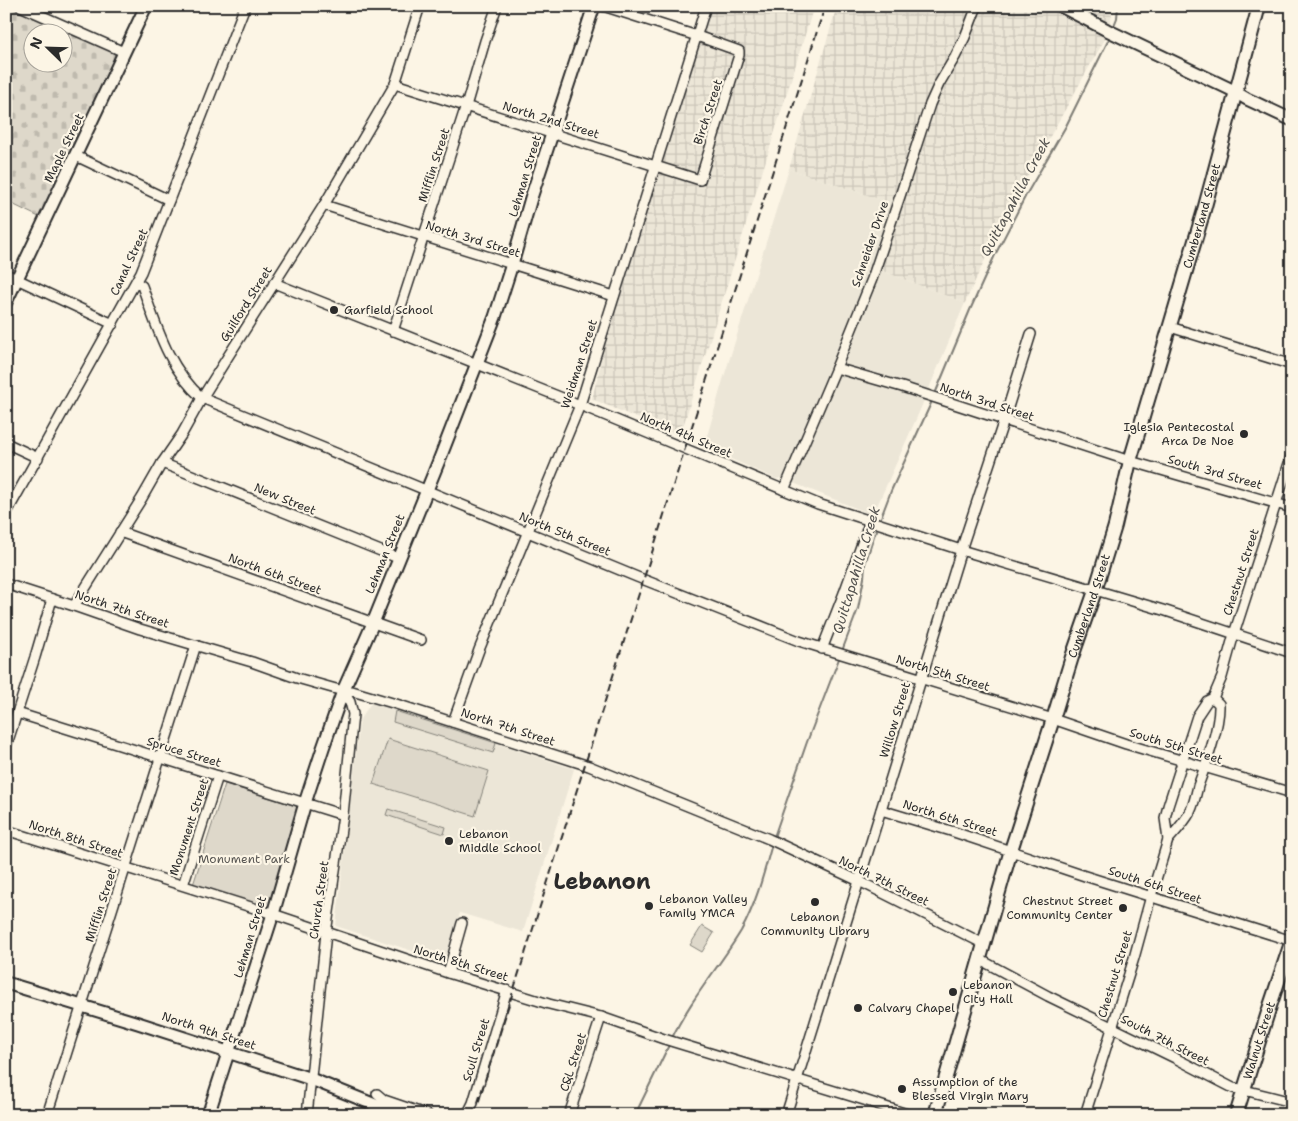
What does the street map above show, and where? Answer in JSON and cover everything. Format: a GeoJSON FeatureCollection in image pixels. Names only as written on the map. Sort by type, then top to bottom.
{"type":"FeatureCollection","features":[{"type":"Feature","properties":{"kind":"highway","name":"Cumberland Street"},"geometry":{"type":"LineString","coordinates":[[935,1115],[1011,850],[1115,526],[1130,461],[1204,210],[1259,6]]}},
{"type":"Feature","properties":{"kind":"highway","name":"Walnut Street"},"geometry":{"type":"LineString","coordinates":[[1236,1115],[1292,940]]}},
{"type":"Feature","properties":{"kind":"main road","name":"Maple Street"},"geometry":{"type":"LineString","coordinates":[[6,302],[12,276],[76,156],[146,6]]}},
{"type":"Feature","properties":{"kind":"main road","name":"Lehman Street"},"geometry":{"type":"LineString","coordinates":[[208,1115],[273,914],[305,802],[343,691],[373,623],[477,364],[512,264],[552,133],[594,6]]}},
{"type":"Feature","properties":{"kind":"main road"},"geometry":{"type":"LineString","coordinates":[[1061,6],[1292,120]]}},
{"type":"Feature","properties":{"kind":"main road","name":"North 9th Street"},"geometry":{"type":"LineString","coordinates":[[6,983],[311,1079],[400,1115]]}},
{"type":"Feature","properties":{"kind":"street"},"geometry":{"type":"LineString","coordinates":[[20,6],[124,52]]}},
{"type":"Feature","properties":{"kind":"street","name":"Canal Street"},"geometry":{"type":"LineString","coordinates":[[6,514],[136,282],[245,6]]}},
{"type":"Feature","properties":{"kind":"street","name":"Guilford Street"},"geometry":{"type":"LineString","coordinates":[[74,606],[324,205],[395,84],[420,6]]}},
{"type":"Feature","properties":{"kind":"street","name":"Mifflin Street"},"geometry":{"type":"LineString","coordinates":[[393,330],[497,6]]}},
{"type":"Feature","properties":{"kind":"street"},"geometry":{"type":"LineString","coordinates":[[603,6],[696,36]]}},
{"type":"Feature","properties":{"kind":"street","name":"Weidman Street"},"geometry":{"type":"LineString","coordinates":[[453,722],[479,650],[580,405],[706,6]]}},
{"type":"Feature","properties":{"kind":"street","name":"Schneider Drive"},"geometry":{"type":"LineString","coordinates":[[784,490],[872,279],[930,104],[965,37],[977,6]]}},
{"type":"Feature","properties":{"kind":"street","name":"Birch Street"},"geometry":{"type":"LineString","coordinates":[[696,36],[739,51],[740,55],[700,180]]}},
{"type":"Feature","properties":{"kind":"street","name":"North 2nd Street"},"geometry":{"type":"LineString","coordinates":[[395,84],[700,180]]}},
{"type":"Feature","properties":{"kind":"street"},"geometry":{"type":"LineString","coordinates":[[76,156],[169,200]]}},
{"type":"Feature","properties":{"kind":"street","name":"North 3rd Street"},"geometry":{"type":"LineString","coordinates":[[324,205],[614,296]]}},
{"type":"Feature","properties":{"kind":"street"},"geometry":{"type":"LineString","coordinates":[[12,276],[113,324]]}},
{"type":"Feature","properties":{"kind":"street","name":"North 5th Street"},"geometry":{"type":"LineString","coordinates":[[136,282],[142,286],[160,336],[176,368],[194,392],[202,398],[799,641],[1053,719]]}},
{"type":"Feature","properties":{"kind":"street","name":"North 4th Street"},"geometry":{"type":"LineString","coordinates":[[274,283],[580,405],[818,504],[961,550],[1166,611],[1292,653]]}},
{"type":"Feature","properties":{"kind":"street"},"geometry":{"type":"LineString","coordinates":[[1170,327],[1292,365]]}},
{"type":"Feature","properties":{"kind":"street","name":"Willow Street"},"geometry":{"type":"LineString","coordinates":[[786,1115],[961,550],[1031,334]]}},
{"type":"Feature","properties":{"kind":"street","name":"North 3rd Street"},"geometry":{"type":"LineString","coordinates":[[836,368],[902,387],[1130,461]]}},
{"type":"Feature","properties":{"kind":"street"},"geometry":{"type":"LineString","coordinates":[[6,443],[38,458]]}},
{"type":"Feature","properties":{"kind":"street","name":"Chestnut Street"},"geometry":{"type":"LineString","coordinates":[[1085,1115],[1134,958],[1168,840],[1165,818],[1197,716],[1207,701],[1213,698],[1222,677],[1292,454]]}},
{"type":"Feature","properties":{"kind":"street","name":"South 3rd Street"},"geometry":{"type":"LineString","coordinates":[[1130,461],[1292,508]]}},
{"type":"Feature","properties":{"kind":"street","name":"New Street"},"geometry":{"type":"LineString","coordinates":[[162,463],[398,558]]}},
{"type":"Feature","properties":{"kind":"street"},"geometry":{"type":"LineString","coordinates":[[822,649],[875,523]]}},
{"type":"Feature","properties":{"kind":"street","name":"North 6th Street"},"geometry":{"type":"LineString","coordinates":[[120,532],[420,640]]}},
{"type":"Feature","properties":{"kind":"street","name":"North 7th Street"},"geometry":{"type":"LineString","coordinates":[[6,584],[140,629],[252,662],[297,678],[453,722],[589,766],[769,839],[859,881],[984,944]]}},
{"type":"Feature","properties":{"kind":"street"},"geometry":{"type":"LineString","coordinates":[[6,747],[52,599]]}},
{"type":"Feature","properties":{"kind":"street","name":"Mifflin Street"},"geometry":{"type":"LineString","coordinates":[[48,1115],[196,646]]}},
{"type":"Feature","properties":{"kind":"street","name":"Church Street"},"geometry":{"type":"LineString","coordinates":[[307,1115],[326,932],[343,814],[353,714],[350,702],[343,691]]}},
{"type":"Feature","properties":{"kind":"street","name":"Chestnut Street"},"geometry":{"type":"LineString","coordinates":[[1168,840],[1190,812],[1205,767],[1220,712],[1219,704],[1213,698]]}},
{"type":"Feature","properties":{"kind":"street","name":"Spruce Street"},"geometry":{"type":"LineString","coordinates":[[17,713],[343,814]]}},
{"type":"Feature","properties":{"kind":"street","name":"South 5th Street"},"geometry":{"type":"LineString","coordinates":[[1053,719],[1126,744],[1292,793]]}},
{"type":"Feature","properties":{"kind":"street","name":"Monument Street"},"geometry":{"type":"LineString","coordinates":[[183,885],[218,776]]}},
{"type":"Feature","properties":{"kind":"street","name":"North 6th Street"},"geometry":{"type":"LineString","coordinates":[[881,810],[1011,850]]}},
{"type":"Feature","properties":{"kind":"street","name":"North 8th Street"},"geometry":{"type":"LineString","coordinates":[[6,830],[273,914],[448,973],[600,1018],[910,1115]]}},
{"type":"Feature","properties":{"kind":"street","name":"South 6th Street"},"geometry":{"type":"LineString","coordinates":[[1011,850],[1085,876],[1292,940]]}},
{"type":"Feature","properties":{"kind":"street"},"geometry":{"type":"LineString","coordinates":[[448,973],[462,923]]}},
{"type":"Feature","properties":{"kind":"street","name":"South 7th Street"},"geometry":{"type":"LineString","coordinates":[[979,959],[1048,996],[1233,1088],[1292,1102]]}},
{"type":"Feature","properties":{"kind":"street","name":"Scull Street"},"geometry":{"type":"LineString","coordinates":[[464,1115],[474,1103],[507,990]]}},
{"type":"Feature","properties":{"kind":"street","name":"C&L Street"},"geometry":{"type":"LineString","coordinates":[[569,1115],[600,1018]]}},
{"type":"Feature","properties":{"kind":"street"},"geometry":{"type":"LineString","coordinates":[[377,1094],[384,1100],[428,1115]]}},
{"type":"Feature","properties":{"kind":"shaded area"},"geometry":{"type":"Polygon","coordinates":[[[711,6],[814,6],[680,436],[592,399],[610,325],[711,6]]]}},
{"type":"Feature","properties":{"kind":"shaded area"},"geometry":{"type":"Polygon","coordinates":[[[837,6],[1114,6],[1106,37],[1003,220],[965,303],[870,266],[894,204],[789,169],[837,6]]]}},
{"type":"Feature","properties":{"kind":"shaded area"},"geometry":{"type":"Polygon","coordinates":[[[789,169],[894,204],[870,266],[965,303],[873,515],[781,478],[776,479],[704,447],[789,169]]]}},
{"type":"Feature","properties":{"kind":"shaded area","name":"Lebanon Middle School"},"geometry":{"type":"Polygon","coordinates":[[[372,702],[574,769],[523,932],[460,913],[446,962],[336,926],[360,719],[372,702]]]}},
{"type":"Feature","properties":{"kind":"green space"},"geometry":{"type":"Polygon","coordinates":[[[6,6],[46,22],[22,22],[22,72],[72,72],[72,34],[112,51],[116,56],[41,218],[6,201],[6,6]]]}},
{"type":"Feature","properties":{"kind":"green space"},"geometry":{"type":"Polygon","coordinates":[[[395,711],[496,743],[493,753],[393,722],[395,711]]]}},
{"type":"Feature","properties":{"kind":"green space"},"geometry":{"type":"Polygon","coordinates":[[[388,739],[489,771],[475,816],[373,784],[388,739]]]}},
{"type":"Feature","properties":{"kind":"green space","name":"Monument Park"},"geometry":{"type":"Polygon","coordinates":[[[225,784],[302,808],[271,910],[193,885],[225,784]]]}},
{"type":"Feature","properties":{"kind":"green space"},"geometry":{"type":"Polygon","coordinates":[[[388,809],[446,827],[444,834],[386,815],[388,809]]]}},
{"type":"Feature","properties":{"kind":"green space"},"geometry":{"type":"Polygon","coordinates":[[[702,926],[714,933],[702,952],[690,945],[702,926]]]}},
{"type":"Feature","properties":{"kind":"waterway","name":"Quittapahilla Creek"},"geometry":{"type":"LineString","coordinates":[[1113,28],[1117,18],[1118,6]]}},
{"type":"Feature","properties":{"kind":"waterway","name":"Quittapahilla Creek"},"geometry":{"type":"LineString","coordinates":[[935,394],[995,255],[1026,195],[1066,126],[1110,37]]}},
{"type":"Feature","properties":{"kind":"waterway","name":"Quittapahilla Creek"},"geometry":{"type":"LineString","coordinates":[[880,520],[891,491],[932,401]]}},
{"type":"Feature","properties":{"kind":"waterway","name":"Quittapahilla Creek"},"geometry":{"type":"LineString","coordinates":[[842,651],[858,609],[865,564],[877,527]]}},
{"type":"Feature","properties":{"kind":"waterway","name":"Quittapahilla Creek"},"geometry":{"type":"LineString","coordinates":[[774,837],[807,742],[840,656]]}},
{"type":"Feature","properties":{"kind":"waterway","name":"Quittapahilla Creek"},"geometry":{"type":"LineString","coordinates":[[672,1038],[687,1010],[741,931],[759,888],[772,844]]}},
{"type":"Feature","properties":{"kind":"waterway","name":"Quittapahilla Creek"},"geometry":{"type":"LineString","coordinates":[[635,1115],[669,1045]]}},
{"type":"Feature","properties":{"kind":"railway"},"geometry":{"type":"LineString","coordinates":[[474,1115],[825,6]]}},
{"type":"Feature","properties":{"kind":"place","name":"Garfield School"},"geometry":{"type":"Point","coordinates":[334,310]}},
{"type":"Feature","properties":{"kind":"place","name":"Iglesia Pentecostal Arca De Noe"},"geometry":{"type":"Point","coordinates":[1244,434]}},
{"type":"Feature","properties":{"kind":"place","name":"Lebanon Middle School"},"geometry":{"type":"Point","coordinates":[449,841]}},
{"type":"Feature","properties":{"kind":"place","name":"Lebanon Community Library"},"geometry":{"type":"Point","coordinates":[815,902]}},
{"type":"Feature","properties":{"kind":"place","name":"Lebanon Valley Family YMCA"},"geometry":{"type":"Point","coordinates":[649,906]}},
{"type":"Feature","properties":{"kind":"place","name":"Chestnut Street Community Center"},"geometry":{"type":"Point","coordinates":[1123,908]}},
{"type":"Feature","properties":{"kind":"place","name":"Lebanon City Hall"},"geometry":{"type":"Point","coordinates":[953,992]}},
{"type":"Feature","properties":{"kind":"place","name":"Calvary Chapel"},"geometry":{"type":"Point","coordinates":[858,1008]}},
{"type":"Feature","properties":{"kind":"place","name":"Assumption of the Blessed Virgin Mary"},"geometry":{"type":"Point","coordinates":[902,1089]}},
{"type":"Feature","properties":{"kind":"district","name":"Lebanon"},"geometry":{"type":"Point","coordinates":[602,881]}}]}
